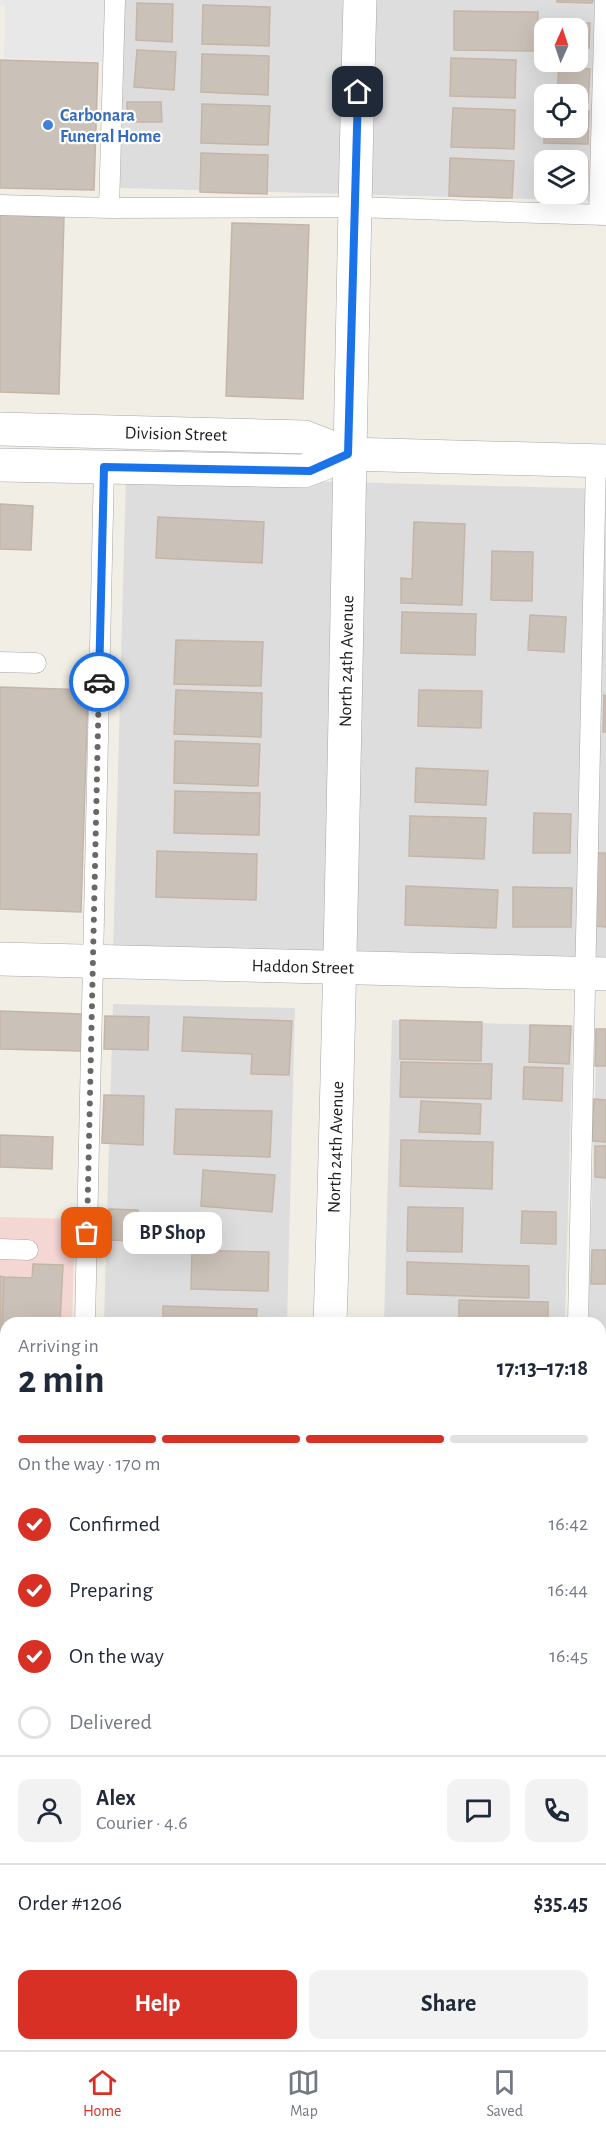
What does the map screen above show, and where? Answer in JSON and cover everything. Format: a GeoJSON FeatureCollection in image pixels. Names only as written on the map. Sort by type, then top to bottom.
{"type":"FeatureCollection","features":[{"type":"Feature","properties":{"kind":"street","name":"North 24th Avenue"},"geometry":{"type":"LineString","coordinates":[[330,1317],[342,967],[348,454],[360,0]]}},
{"type":"Feature","properties":{"kind":"street","name":"Division Street"},"geometry":{"type":"LineString","coordinates":[[0,429],[305,437],[348,454],[601,461]]}},
{"type":"Feature","properties":{"kind":"street","name":"Division Street"},"geometry":{"type":"LineString","coordinates":[[0,465],[310,471],[348,454]]}},
{"type":"Feature","properties":{"kind":"street","name":"Haddon Street"},"geometry":{"type":"LineString","coordinates":[[0,959],[596,974]]}},
{"type":"Feature","properties":{"kind":"lane"},"geometry":{"type":"LineString","coordinates":[[110,208],[115,0]]}},
{"type":"Feature","properties":{"kind":"lane"},"geometry":{"type":"LineString","coordinates":[[0,205],[110,208],[354,207],[603,215],[606,0]]}},
{"type":"Feature","properties":{"kind":"lane"},"geometry":{"type":"LineString","coordinates":[[578,1317],[596,974],[601,461]]}},
{"type":"Feature","properties":{"kind":"lane"},"geometry":{"type":"LineString","coordinates":[[85,1317],[104,467]]}},
{"type":"Feature","properties":{"kind":"lane"},"geometry":{"type":"LineString","coordinates":[[0,662],[36,663]]}},
{"type":"Feature","properties":{"kind":"lane"},"geometry":{"type":"LineString","coordinates":[[0,1249],[28,1250]]}},
{"type":"Feature","properties":{"kind":"shaded area"},"geometry":{"type":"Polygon","coordinates":[[[0,0],[110,0],[109,62],[4,58],[5,5],[0,5],[0,0]]]}},
{"type":"Feature","properties":{"kind":"shaded area"},"geometry":{"type":"Polygon","coordinates":[[[125,0],[606,0],[606,201],[588,201],[588,150],[534,150],[534,199],[120,188],[125,0]]]}},
{"type":"Feature","properties":{"kind":"shaded area"},"geometry":{"type":"Polygon","coordinates":[[[126,476],[606,489],[606,968],[113,955],[126,476]]]}},
{"type":"Feature","properties":{"kind":"shaded area"},"geometry":{"type":"Polygon","coordinates":[[[113,1004],[295,1008],[287,1317],[104,1317],[113,1004]]]}},
{"type":"Feature","properties":{"kind":"shaded area"},"geometry":{"type":"Polygon","coordinates":[[[392,1020],[573,1026],[565,1317],[384,1317],[392,1020]]]}},
{"type":"Feature","properties":{"kind":"shaded area"},"geometry":{"type":"Polygon","coordinates":[[[597,1030],[606,1030],[606,1317],[588,1317],[597,1030]]]}},
{"type":"Feature","properties":{"kind":"shaded area"},"geometry":{"type":"Polygon","coordinates":[[[0,1217],[75,1219],[72,1317],[0,1317],[0,1217]]]}},
{"type":"Feature","properties":{"kind":"building"},"geometry":{"type":"Polygon","coordinates":[[[557,0],[593,0],[592,3],[557,2],[557,0]]]}},
{"type":"Feature","properties":{"kind":"building"},"geometry":{"type":"Polygon","coordinates":[[[137,3],[173,4],[172,42],[136,40],[137,3]]]}},
{"type":"Feature","properties":{"kind":"building"},"geometry":{"type":"Polygon","coordinates":[[[203,5],[270,7],[269,46],[202,44],[203,5]]]}},
{"type":"Feature","properties":{"kind":"building"},"geometry":{"type":"Polygon","coordinates":[[[454,11],[538,12],[538,18],[534,18],[534,51],[454,50],[454,11]]]}},
{"type":"Feature","properties":{"kind":"building"},"geometry":{"type":"Polygon","coordinates":[[[588,23],[590,23],[588,48],[588,23]]]}},
{"type":"Feature","properties":{"kind":"building"},"geometry":{"type":"Polygon","coordinates":[[[137,50],[176,52],[174,90],[134,87],[137,50]]]}},
{"type":"Feature","properties":{"kind":"building"},"geometry":{"type":"Polygon","coordinates":[[[202,54],[269,56],[268,95],[201,92],[202,54]]]}},
{"type":"Feature","properties":{"kind":"building"},"geometry":{"type":"Polygon","coordinates":[[[451,58],[516,60],[515,98],[450,96],[451,58]]]}},
{"type":"Feature","properties":{"kind":"building","name":"Carbonara Funeral Home"},"geometry":{"type":"Polygon","coordinates":[[[0,60],[98,63],[94,190],[0,188],[0,60]]]}},
{"type":"Feature","properties":{"kind":"building"},"geometry":{"type":"Polygon","coordinates":[[[590,69],[588,103],[588,84],[558,84],[559,72],[588,72],[590,69]]]}},
{"type":"Feature","properties":{"kind":"building"},"geometry":{"type":"Polygon","coordinates":[[[127,102],[161,102],[162,122],[127,122],[127,102]]]}},
{"type":"Feature","properties":{"kind":"building"},"geometry":{"type":"Polygon","coordinates":[[[202,104],[270,106],[268,145],[201,143],[202,104]]]}},
{"type":"Feature","properties":{"kind":"building"},"geometry":{"type":"Polygon","coordinates":[[[453,108],[515,110],[514,149],[451,147],[453,108]]]}},
{"type":"Feature","properties":{"kind":"building"},"geometry":{"type":"Polygon","coordinates":[[[589,111],[588,144],[544,143],[544,138],[588,138],[589,111]]]}},
{"type":"Feature","properties":{"kind":"building"},"geometry":{"type":"Polygon","coordinates":[[[201,153],[268,155],[267,194],[200,192],[201,153]]]}},
{"type":"Feature","properties":{"kind":"building"},"geometry":{"type":"Polygon","coordinates":[[[450,158],[514,161],[512,198],[449,196],[450,158]]]}},
{"type":"Feature","properties":{"kind":"building"},"geometry":{"type":"Polygon","coordinates":[[[0,215],[64,217],[59,394],[0,392],[0,215]]]}},
{"type":"Feature","properties":{"kind":"building"},"geometry":{"type":"Polygon","coordinates":[[[232,223],[309,225],[303,399],[226,396],[232,223]]]}},
{"type":"Feature","properties":{"kind":"building"},"geometry":{"type":"Polygon","coordinates":[[[0,504],[33,506],[31,550],[0,549],[0,504]]]}},
{"type":"Feature","properties":{"kind":"building"},"geometry":{"type":"Polygon","coordinates":[[[158,517],[264,522],[262,563],[156,558],[158,517]]]}},
{"type":"Feature","properties":{"kind":"building"},"geometry":{"type":"Polygon","coordinates":[[[414,522],[465,524],[462,605],[401,603],[401,578],[412,579],[414,522]]]}},
{"type":"Feature","properties":{"kind":"building"},"geometry":{"type":"Polygon","coordinates":[[[492,551],[533,552],[532,601],[491,600],[492,551]]]}},
{"type":"Feature","properties":{"kind":"building"},"geometry":{"type":"Polygon","coordinates":[[[402,612],[476,614],[475,655],[401,653],[402,612]]]}},
{"type":"Feature","properties":{"kind":"building"},"geometry":{"type":"Polygon","coordinates":[[[530,615],[566,617],[564,652],[528,650],[530,615]]]}},
{"type":"Feature","properties":{"kind":"building"},"geometry":{"type":"Polygon","coordinates":[[[176,640],[263,642],[261,686],[174,684],[176,640]]]}},
{"type":"Feature","properties":{"kind":"building"},"geometry":{"type":"Polygon","coordinates":[[[0,687],[88,690],[81,912],[0,909],[0,687]]]}},
{"type":"Feature","properties":{"kind":"building"},"geometry":{"type":"Polygon","coordinates":[[[176,690],[262,693],[261,737],[174,734],[176,690]]]}},
{"type":"Feature","properties":{"kind":"building"},"geometry":{"type":"Polygon","coordinates":[[[419,690],[482,691],[481,728],[418,726],[419,690]]]}},
{"type":"Feature","properties":{"kind":"building"},"geometry":{"type":"Polygon","coordinates":[[[604,695],[606,696],[606,732],[603,732],[604,695]]]}},
{"type":"Feature","properties":{"kind":"building"},"geometry":{"type":"Polygon","coordinates":[[[175,741],[260,744],[258,786],[174,783],[175,741]]]}},
{"type":"Feature","properties":{"kind":"building"},"geometry":{"type":"Polygon","coordinates":[[[416,768],[488,771],[486,805],[415,802],[416,768]]]}},
{"type":"Feature","properties":{"kind":"building"},"geometry":{"type":"Polygon","coordinates":[[[175,791],[260,793],[259,835],[174,833],[175,791]]]}},
{"type":"Feature","properties":{"kind":"building"},"geometry":{"type":"Polygon","coordinates":[[[534,813],[571,814],[570,853],[533,853],[534,813]]]}},
{"type":"Feature","properties":{"kind":"building"},"geometry":{"type":"Polygon","coordinates":[[[410,816],[486,818],[484,859],[409,856],[410,816]]]}},
{"type":"Feature","properties":{"kind":"building"},"geometry":{"type":"Polygon","coordinates":[[[157,851],[257,854],[256,900],[156,897],[157,851]]]}},
{"type":"Feature","properties":{"kind":"building"},"geometry":{"type":"Polygon","coordinates":[[[597,853],[606,853],[606,927],[595,926],[597,853]]]}},
{"type":"Feature","properties":{"kind":"building"},"geometry":{"type":"Polygon","coordinates":[[[406,886],[498,890],[496,928],[405,925],[406,886]]]}},
{"type":"Feature","properties":{"kind":"building"},"geometry":{"type":"Polygon","coordinates":[[[513,887],[572,888],[571,927],[513,927],[513,887]]]}},
{"type":"Feature","properties":{"kind":"building"},"geometry":{"type":"Polygon","coordinates":[[[0,1011],[82,1014],[81,1051],[0,1049],[0,1011]]]}},
{"type":"Feature","properties":{"kind":"building"},"geometry":{"type":"Polygon","coordinates":[[[105,1016],[149,1017],[148,1050],[104,1049],[105,1016]]]}},
{"type":"Feature","properties":{"kind":"building"},"geometry":{"type":"Polygon","coordinates":[[[184,1017],[292,1021],[289,1075],[251,1074],[252,1054],[182,1051],[184,1017]]]}},
{"type":"Feature","properties":{"kind":"building"},"geometry":{"type":"Polygon","coordinates":[[[400,1020],[482,1022],[481,1061],[400,1059],[400,1020]]]}},
{"type":"Feature","properties":{"kind":"building"},"geometry":{"type":"Polygon","coordinates":[[[530,1025],[571,1026],[569,1064],[529,1062],[530,1025]]]}},
{"type":"Feature","properties":{"kind":"building"},"geometry":{"type":"Polygon","coordinates":[[[596,1029],[606,1029],[606,1066],[595,1066],[596,1029]]]}},
{"type":"Feature","properties":{"kind":"building"},"geometry":{"type":"Polygon","coordinates":[[[401,1062],[492,1064],[491,1099],[400,1097],[401,1062]]]}},
{"type":"Feature","properties":{"kind":"building"},"geometry":{"type":"Polygon","coordinates":[[[524,1067],[563,1068],[562,1101],[523,1099],[524,1067]]]}},
{"type":"Feature","properties":{"kind":"building"},"geometry":{"type":"Polygon","coordinates":[[[104,1095],[144,1096],[143,1145],[102,1143],[104,1095]]]}},
{"type":"Feature","properties":{"kind":"building"},"geometry":{"type":"Polygon","coordinates":[[[594,1099],[606,1100],[606,1142],[592,1141],[594,1099]]]}},
{"type":"Feature","properties":{"kind":"building"},"geometry":{"type":"Polygon","coordinates":[[[421,1101],[481,1104],[480,1134],[419,1132],[421,1101]]]}},
{"type":"Feature","properties":{"kind":"building"},"geometry":{"type":"Polygon","coordinates":[[[176,1109],[272,1111],[270,1157],[174,1154],[176,1109]]]}},
{"type":"Feature","properties":{"kind":"building"},"geometry":{"type":"Polygon","coordinates":[[[0,1135],[53,1137],[52,1169],[0,1167],[0,1135]]]}},
{"type":"Feature","properties":{"kind":"building"},"geometry":{"type":"Polygon","coordinates":[[[401,1140],[493,1142],[492,1189],[400,1186],[401,1140]]]}},
{"type":"Feature","properties":{"kind":"building"},"geometry":{"type":"Polygon","coordinates":[[[595,1146],[606,1146],[606,1178],[595,1177],[595,1146]]]}},
{"type":"Feature","properties":{"kind":"building"},"geometry":{"type":"Polygon","coordinates":[[[203,1170],[275,1175],[272,1212],[201,1206],[203,1170]]]}},
{"type":"Feature","properties":{"kind":"building"},"geometry":{"type":"Polygon","coordinates":[[[408,1207],[463,1208],[462,1252],[407,1251],[408,1207]]]}},
{"type":"Feature","properties":{"kind":"building"},"geometry":{"type":"Polygon","coordinates":[[[109,1209],[138,1210],[137,1241],[108,1240],[109,1209]]]}},
{"type":"Feature","properties":{"kind":"building"},"geometry":{"type":"Polygon","coordinates":[[[522,1211],[556,1212],[556,1244],[521,1243],[522,1211]]]}},
{"type":"Feature","properties":{"kind":"building"},"geometry":{"type":"Polygon","coordinates":[[[192,1250],[269,1252],[268,1291],[191,1289],[192,1250]]]}},
{"type":"Feature","properties":{"kind":"building"},"geometry":{"type":"Polygon","coordinates":[[[592,1250],[606,1250],[606,1284],[591,1284],[592,1250]]]}},
{"type":"Feature","properties":{"kind":"building"},"geometry":{"type":"Polygon","coordinates":[[[407,1262],[529,1266],[529,1298],[407,1294],[407,1262]]]}},
{"type":"Feature","properties":{"kind":"building"},"geometry":{"type":"Polygon","coordinates":[[[33,1264],[63,1265],[60,1317],[2,1317],[4,1277],[32,1278],[33,1264]]]}},
{"type":"Feature","properties":{"kind":"building"},"geometry":{"type":"Polygon","coordinates":[[[0,1276],[4,1277],[3,1317],[0,1317],[0,1276]]]}},
{"type":"Feature","properties":{"kind":"building"},"geometry":{"type":"Polygon","coordinates":[[[459,1300],[548,1302],[548,1317],[459,1317],[459,1300]]]}},
{"type":"Feature","properties":{"kind":"building"},"geometry":{"type":"Polygon","coordinates":[[[163,1306],[257,1309],[256,1317],[163,1317],[163,1306]]]}},
{"type":"Feature","properties":{"kind":"way so far"},"geometry":{"type":"LineString","coordinates":[[87,1233],[99,682]]}},
{"type":"Feature","properties":{"kind":"place","name":"Carbonara Funeral Home"},"geometry":{"type":"Point","coordinates":[48,125]}},
{"type":"Feature","properties":{"kind":"place","name":"BP Shop"},"geometry":{"type":"Point","coordinates":[87,1233]}},
{"type":"Feature","properties":{"kind":"route"},"geometry":{"type":"LineString","coordinates":[[99,682],[104,467],[310,471],[348,454],[358,92]]}}]}
